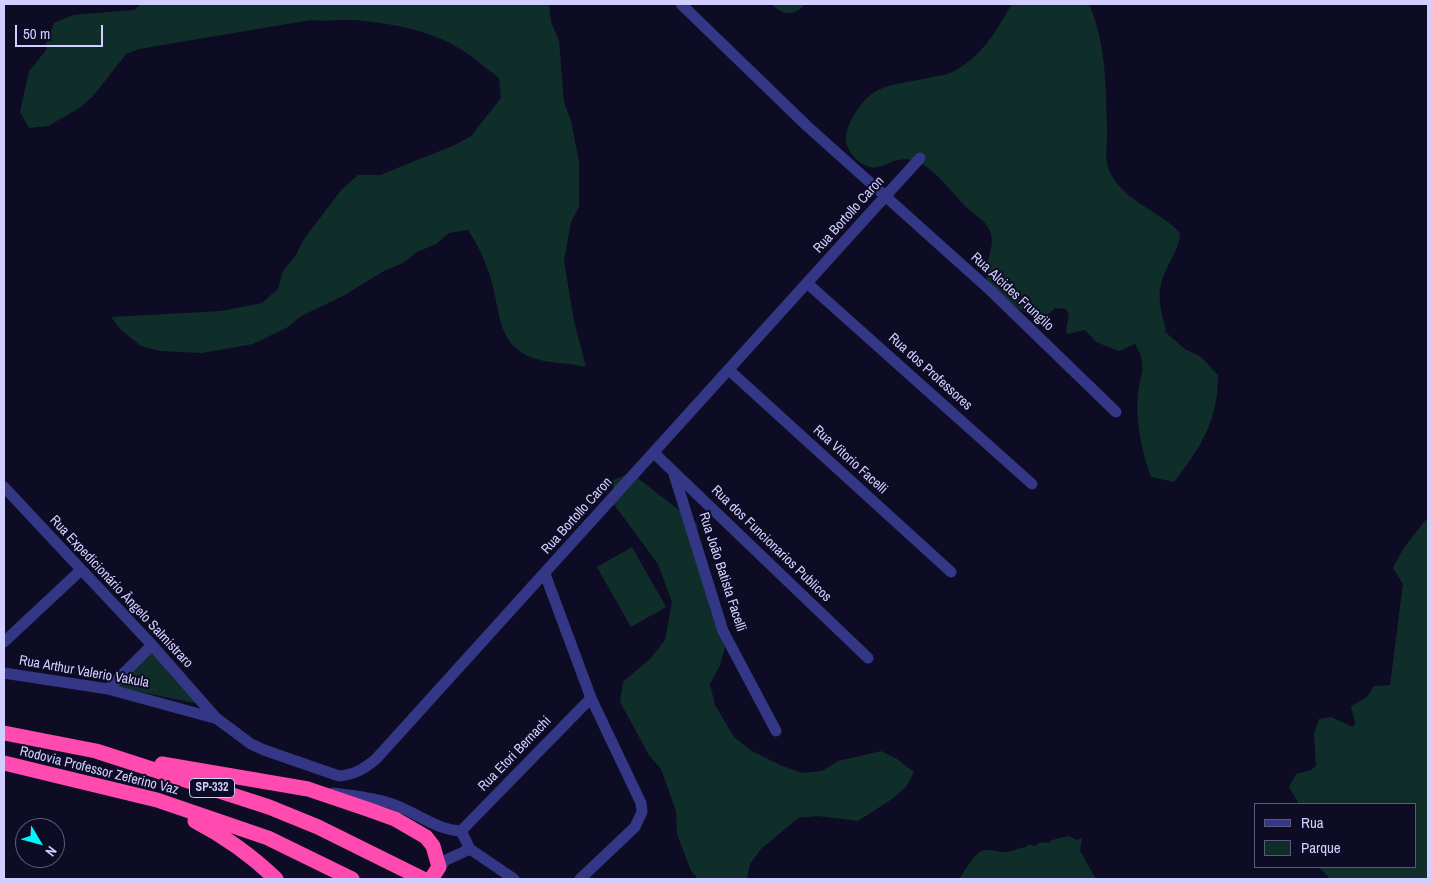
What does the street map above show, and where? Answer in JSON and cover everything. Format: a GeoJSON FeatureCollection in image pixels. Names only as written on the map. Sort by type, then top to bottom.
{"type":"FeatureCollection","features":[{"type":"Feature","properties":{"kind":"highway","name":"Rodovia Professor Zeferino Vaz"},"geometry":{"type":"LineString","coordinates":[[4,732],[96,751],[269,806],[417,876]]}},
{"type":"Feature","properties":{"kind":"highway"},"geometry":{"type":"LineString","coordinates":[[96,751],[308,790],[395,819],[426,837],[434,846],[435,873]]}},
{"type":"Feature","properties":{"kind":"highway","name":"Rodovia Professor Zeferino Vaz"},"geometry":{"type":"LineString","coordinates":[[4,763],[157,800],[268,838],[352,879]]}},
{"type":"Feature","properties":{"kind":"highway"},"geometry":{"type":"LineString","coordinates":[[157,800],[224,836],[251,856],[276,879]]}},
{"type":"Feature","properties":{"kind":"street","name":"Rua Alcides Frungilo"},"geometry":{"type":"LineString","coordinates":[[681,4],[807,126],[990,290],[1116,412]]}},
{"type":"Feature","properties":{"kind":"street","name":"Rua Bortollo Caron"},"geometry":{"type":"LineString","coordinates":[[216,718],[251,744],[338,776],[351,775],[376,759],[920,158]]}},
{"type":"Feature","properties":{"kind":"street","name":"Rua dos Professores"},"geometry":{"type":"LineString","coordinates":[[808,283],[1032,484]]}},
{"type":"Feature","properties":{"kind":"street","name":"Rua Vitorio Facelli"},"geometry":{"type":"LineString","coordinates":[[729,370],[952,572]]}},
{"type":"Feature","properties":{"kind":"street","name":"Rua dos Funcionarios Publicos"},"geometry":{"type":"LineString","coordinates":[[654,453],[868,658]]}},
{"type":"Feature","properties":{"kind":"street","name":"Rua João Batista Facelli"},"geometry":{"type":"LineString","coordinates":[[674,472],[723,631],[776,731]]}},
{"type":"Feature","properties":{"kind":"street","name":"Rua Expedicionário Ângelo Salmistraro"},"geometry":{"type":"LineString","coordinates":[[4,489],[152,645],[216,718]]}},
{"type":"Feature","properties":{"kind":"street"},"geometry":{"type":"LineString","coordinates":[[4,642],[81,570]]}},
{"type":"Feature","properties":{"kind":"street"},"geometry":{"type":"LineString","coordinates":[[545,574],[591,698],[641,804],[640,820],[635,827],[580,879]]}},
{"type":"Feature","properties":{"kind":"street"},"geometry":{"type":"LineString","coordinates":[[108,689],[152,645]]}},
{"type":"Feature","properties":{"kind":"street","name":"Rua Arthur Valerio Vakula"},"geometry":{"type":"LineString","coordinates":[[4,673],[108,689],[216,718]]}},
{"type":"Feature","properties":{"kind":"street","name":"Rua Etori Bernachi"},"geometry":{"type":"LineString","coordinates":[[461,831],[591,698]]}},
{"type":"Feature","properties":{"kind":"street"},"geometry":{"type":"LineString","coordinates":[[308,790],[388,802],[447,830],[461,831],[470,849],[514,879]]}},
{"type":"Feature","properties":{"kind":"street"},"geometry":{"type":"LineString","coordinates":[[435,873],[446,860],[470,849]]}},
{"type":"Feature","properties":{"kind":"green space"},"geometry":{"type":"Polygon","coordinates":[[[141,4],[549,4],[551,22],[559,41],[564,102],[571,121],[579,162],[579,207],[571,222],[564,261],[574,321],[586,367],[535,359],[518,350],[510,342],[501,324],[492,283],[485,263],[476,242],[468,230],[449,233],[436,244],[417,252],[403,263],[384,271],[343,296],[301,316],[288,327],[253,344],[202,353],[160,351],[141,346],[122,331],[111,317],[221,311],[262,303],[278,289],[283,271],[296,255],[304,239],[342,189],[358,175],[380,175],[455,145],[471,136],[501,98],[499,78],[467,53],[437,37],[382,23],[353,20],[311,20],[139,49],[126,54],[94,95],[81,107],[48,126],[29,128],[20,112],[29,71],[47,49],[45,46],[54,23],[73,15],[134,10],[141,4]]]}},
{"type":"Feature","properties":{"kind":"green space"},"geometry":{"type":"Polygon","coordinates":[[[771,4],[805,4],[797,11],[788,13],[771,4]]]}},
{"type":"Feature","properties":{"kind":"green space"},"geometry":{"type":"Polygon","coordinates":[[[1012,4],[1089,4],[1095,19],[1102,49],[1107,113],[1106,157],[1111,174],[1125,192],[1172,225],[1180,233],[1177,246],[1163,277],[1160,289],[1160,307],[1166,330],[1164,331],[1185,349],[1201,357],[1218,375],[1215,406],[1206,433],[1200,445],[1174,482],[1151,477],[1145,457],[1140,436],[1137,403],[1142,364],[1135,344],[1119,351],[1096,342],[1085,330],[1067,334],[1069,314],[1066,309],[1055,308],[1043,320],[1028,314],[1001,296],[988,282],[986,275],[992,244],[991,234],[987,225],[963,204],[940,178],[926,166],[912,160],[903,159],[878,167],[864,165],[856,159],[846,143],[849,125],[864,101],[872,94],[890,86],[945,75],[961,67],[971,60],[987,43],[1012,4]]]}},
{"type":"Feature","properties":{"kind":"green space"},"geometry":{"type":"Polygon","coordinates":[[[631,473],[697,524],[697,546],[710,609],[725,647],[720,665],[710,684],[715,705],[734,737],[750,750],[782,766],[803,773],[822,771],[838,761],[881,751],[897,759],[914,772],[906,787],[892,799],[858,821],[818,816],[798,818],[762,848],[750,864],[747,879],[698,879],[691,871],[677,834],[676,811],[661,769],[649,755],[620,702],[623,682],[650,659],[665,640],[672,602],[658,564],[613,503],[613,480],[631,473]]]}},
{"type":"Feature","properties":{"kind":"green space"},"geometry":{"type":"Polygon","coordinates":[[[1428,517],[1428,879],[1330,879],[1320,868],[1417,868],[1417,803],[1298,803],[1289,787],[1296,774],[1311,770],[1316,766],[1314,733],[1319,719],[1331,717],[1353,727],[1355,723],[1351,706],[1367,697],[1374,686],[1390,685],[1403,584],[1393,568],[1403,549],[1428,517]]]}},
{"type":"Feature","properties":{"kind":"green space"},"geometry":{"type":"Polygon","coordinates":[[[632,547],[666,607],[631,627],[597,567],[632,547]]]}},
{"type":"Feature","properties":{"kind":"green space"},"geometry":{"type":"Polygon","coordinates":[[[152,651],[199,704],[116,687],[152,651]]]}},
{"type":"Feature","properties":{"kind":"green space"},"geometry":{"type":"Polygon","coordinates":[[[1068,836],[1077,840],[1082,838],[1080,851],[1096,879],[960,878],[972,860],[983,851],[1008,852],[1026,847],[1028,844],[1035,846],[1041,842],[1049,843],[1052,840],[1068,836]]]}}]}
